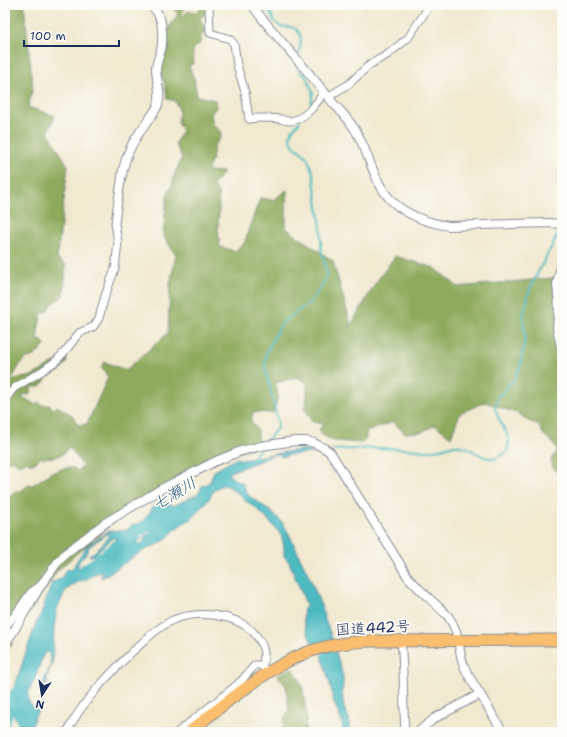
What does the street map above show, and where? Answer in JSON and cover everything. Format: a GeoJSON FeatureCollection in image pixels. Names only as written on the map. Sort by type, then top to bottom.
{"type":"FeatureCollection","features":[{"type":"Feature","properties":{"kind":"highway","name":"国道442号"},"geometry":{"type":"LineString","coordinates":[[188,732],[267,669],[312,651],[333,645],[368,641],[401,640],[562,640]]}},
{"type":"Feature","properties":{"kind":"street"},"geometry":{"type":"LineString","coordinates":[[5,400],[14,388],[56,361],[79,333],[93,327],[99,318],[115,269],[118,242],[115,224],[124,163],[129,150],[157,108],[159,99],[156,66],[161,45],[161,23],[160,16],[150,5]]}},
{"type":"Feature","properties":{"kind":"street"},"geometry":{"type":"LineString","coordinates":[[210,5],[210,33],[230,39],[234,44],[245,92],[249,119],[255,118],[289,121],[300,118],[322,97],[327,94],[334,93],[349,84],[374,62],[387,55],[408,38],[430,5]]}},
{"type":"Feature","properties":{"kind":"street"},"geometry":{"type":"LineString","coordinates":[[252,5],[268,26],[344,114],[361,139],[373,172],[384,192],[394,203],[422,220],[449,226],[548,223],[562,224]]}},
{"type":"Feature","properties":{"kind":"street"},"geometry":{"type":"LineString","coordinates":[[562,260],[557,284],[559,307],[557,328],[562,350]]}},
{"type":"Feature","properties":{"kind":"street"},"geometry":{"type":"LineString","coordinates":[[557,284],[562,276]]}},
{"type":"Feature","properties":{"kind":"street"},"geometry":{"type":"LineString","coordinates":[[5,644],[41,585],[57,563],[79,542],[118,514],[163,488],[216,461],[241,451],[260,446],[306,441],[314,443],[330,452],[408,577],[419,590],[426,594],[448,616],[457,633],[464,665],[503,732]]}},
{"type":"Feature","properties":{"kind":"street"},"geometry":{"type":"LineString","coordinates":[[5,627],[15,616],[31,592],[41,585]]}},
{"type":"Feature","properties":{"kind":"street"},"geometry":{"type":"LineString","coordinates":[[67,732],[89,698],[106,678],[160,627],[178,618],[191,615],[210,615],[245,625],[255,634],[263,648],[265,656],[264,660],[267,669]]}},
{"type":"Feature","properties":{"kind":"street"},"geometry":{"type":"LineString","coordinates":[[401,640],[405,732]]}},
{"type":"Feature","properties":{"kind":"street"},"geometry":{"type":"LineString","coordinates":[[178,732],[233,688],[255,665],[258,664],[267,669]]}},
{"type":"Feature","properties":{"kind":"street"},"geometry":{"type":"LineString","coordinates":[[418,732],[435,718],[480,694]]}},
{"type":"Feature","properties":{"kind":"green space"},"geometry":{"type":"Polygon","coordinates":[[[5,5],[24,5],[33,87],[28,107],[55,116],[48,132],[68,166],[57,259],[66,265],[64,295],[51,305],[47,312],[42,312],[37,339],[41,340],[45,346],[34,356],[27,358],[21,363],[5,387],[5,5]]]}},
{"type":"Feature","properties":{"kind":"green space"},"geometry":{"type":"Polygon","coordinates":[[[169,5],[187,5],[182,15],[183,17],[187,12],[197,12],[200,8],[206,5],[207,13],[200,18],[205,32],[201,36],[202,41],[193,50],[193,64],[189,65],[194,78],[197,96],[215,100],[217,106],[211,114],[213,124],[221,132],[221,137],[214,146],[212,160],[207,171],[224,172],[213,185],[218,193],[218,229],[220,247],[235,251],[245,242],[260,198],[273,200],[287,190],[286,228],[333,261],[351,325],[375,284],[395,256],[435,268],[458,287],[562,277],[562,475],[553,468],[551,459],[558,451],[552,442],[543,434],[538,424],[528,421],[519,414],[485,402],[460,413],[451,437],[435,425],[422,432],[405,433],[393,422],[366,432],[366,439],[362,443],[334,441],[322,435],[319,429],[324,424],[313,422],[304,408],[307,399],[307,383],[297,377],[276,383],[278,397],[273,413],[253,412],[251,421],[258,431],[258,441],[265,444],[222,457],[117,519],[58,570],[31,610],[11,632],[12,645],[5,651],[5,499],[14,492],[21,491],[28,485],[33,485],[52,472],[64,468],[74,468],[78,471],[83,466],[69,447],[63,454],[57,457],[41,457],[35,463],[29,463],[27,461],[17,464],[13,459],[6,463],[5,396],[7,388],[15,379],[31,376],[62,358],[66,358],[67,361],[65,365],[62,365],[63,367],[60,371],[47,377],[43,384],[39,387],[31,386],[31,392],[29,395],[23,394],[22,397],[36,405],[38,402],[42,405],[49,405],[53,409],[57,406],[72,415],[78,425],[87,424],[108,377],[101,367],[105,362],[126,370],[168,333],[170,285],[176,255],[163,236],[167,195],[182,157],[175,144],[182,131],[178,122],[179,110],[175,101],[167,99],[161,68],[166,46],[163,39],[168,36],[166,32],[178,14],[169,5]]]}},
{"type":"Feature","properties":{"kind":"green space"},"geometry":{"type":"Polygon","coordinates":[[[292,668],[299,678],[303,690],[307,721],[305,724],[307,732],[280,732],[284,725],[284,718],[289,711],[286,686],[277,675],[292,668]]]}},
{"type":"Feature","properties":{"kind":"water"},"geometry":{"type":"Polygon","coordinates":[[[300,450],[319,450],[323,452],[281,457],[280,454],[272,455],[228,474],[238,482],[242,482],[248,495],[268,509],[282,522],[310,578],[333,640],[327,642],[321,627],[315,618],[313,623],[321,643],[313,645],[303,618],[306,604],[289,562],[284,556],[284,547],[281,535],[256,508],[228,486],[222,485],[214,490],[209,499],[190,520],[182,524],[160,543],[138,554],[104,577],[100,577],[104,573],[103,572],[94,574],[66,590],[57,609],[54,628],[52,664],[47,677],[47,683],[41,706],[35,716],[30,732],[15,732],[18,724],[9,703],[36,623],[41,614],[52,582],[61,578],[67,570],[72,569],[87,546],[108,531],[127,530],[132,525],[138,524],[144,520],[152,507],[165,502],[173,506],[196,495],[202,486],[210,482],[214,471],[237,458],[243,460],[300,450]],[[172,510],[153,521],[143,531],[139,536],[139,538],[142,539],[138,541],[139,544],[142,544],[145,537],[172,513],[172,510]],[[106,534],[90,546],[80,560],[78,567],[81,568],[88,566],[118,551],[114,537],[95,555],[89,556],[108,538],[110,534],[106,534]],[[44,653],[28,695],[29,703],[36,709],[38,707],[45,678],[51,665],[49,653],[44,653]]]}},
{"type":"Feature","properties":{"kind":"water"},"geometry":{"type":"Polygon","coordinates":[[[336,652],[343,676],[342,692],[344,708],[349,718],[351,732],[343,732],[342,722],[334,703],[321,655],[336,652]]]}},
{"type":"Feature","properties":{"kind":"waterway"},"geometry":{"type":"LineString","coordinates":[[267,5],[278,25],[282,27],[295,28],[300,34],[301,38],[298,56]]}},
{"type":"Feature","properties":{"kind":"waterway"},"geometry":{"type":"LineString","coordinates":[[296,64],[301,73],[305,75],[313,93],[311,104]]}},
{"type":"Feature","properties":{"kind":"waterway"},"geometry":{"type":"LineString","coordinates":[[265,443],[278,427],[265,367],[266,353],[284,321],[309,303],[325,280],[327,273],[321,248],[321,227],[313,173],[307,157],[294,146],[290,139],[291,132],[300,121]]}},
{"type":"Feature","properties":{"kind":"waterway"},"geometry":{"type":"LineString","coordinates":[[332,450],[376,448],[426,451],[454,445],[466,447],[484,457],[495,459],[507,452],[509,442],[507,434],[495,408],[498,397],[514,379],[520,367],[525,339],[523,317],[530,288],[557,236],[561,232],[562,226]]}},
{"type":"Feature","properties":{"kind":"waterway"},"geometry":{"type":"LineString","coordinates":[[251,459],[260,449]]}},
{"type":"Feature","properties":{"kind":"waterway","name":"七瀬川"},"geometry":{"type":"LineString","coordinates":[[85,569],[122,541],[180,511]]}},
{"type":"Feature","properties":{"kind":"waterway","name":"七瀬川"},"geometry":{"type":"LineString","coordinates":[[313,608],[333,667]]}},
{"type":"Feature","properties":{"kind":"waterway","name":"七瀬川"},"geometry":{"type":"LineString","coordinates":[[5,721],[16,692]]}}]}
